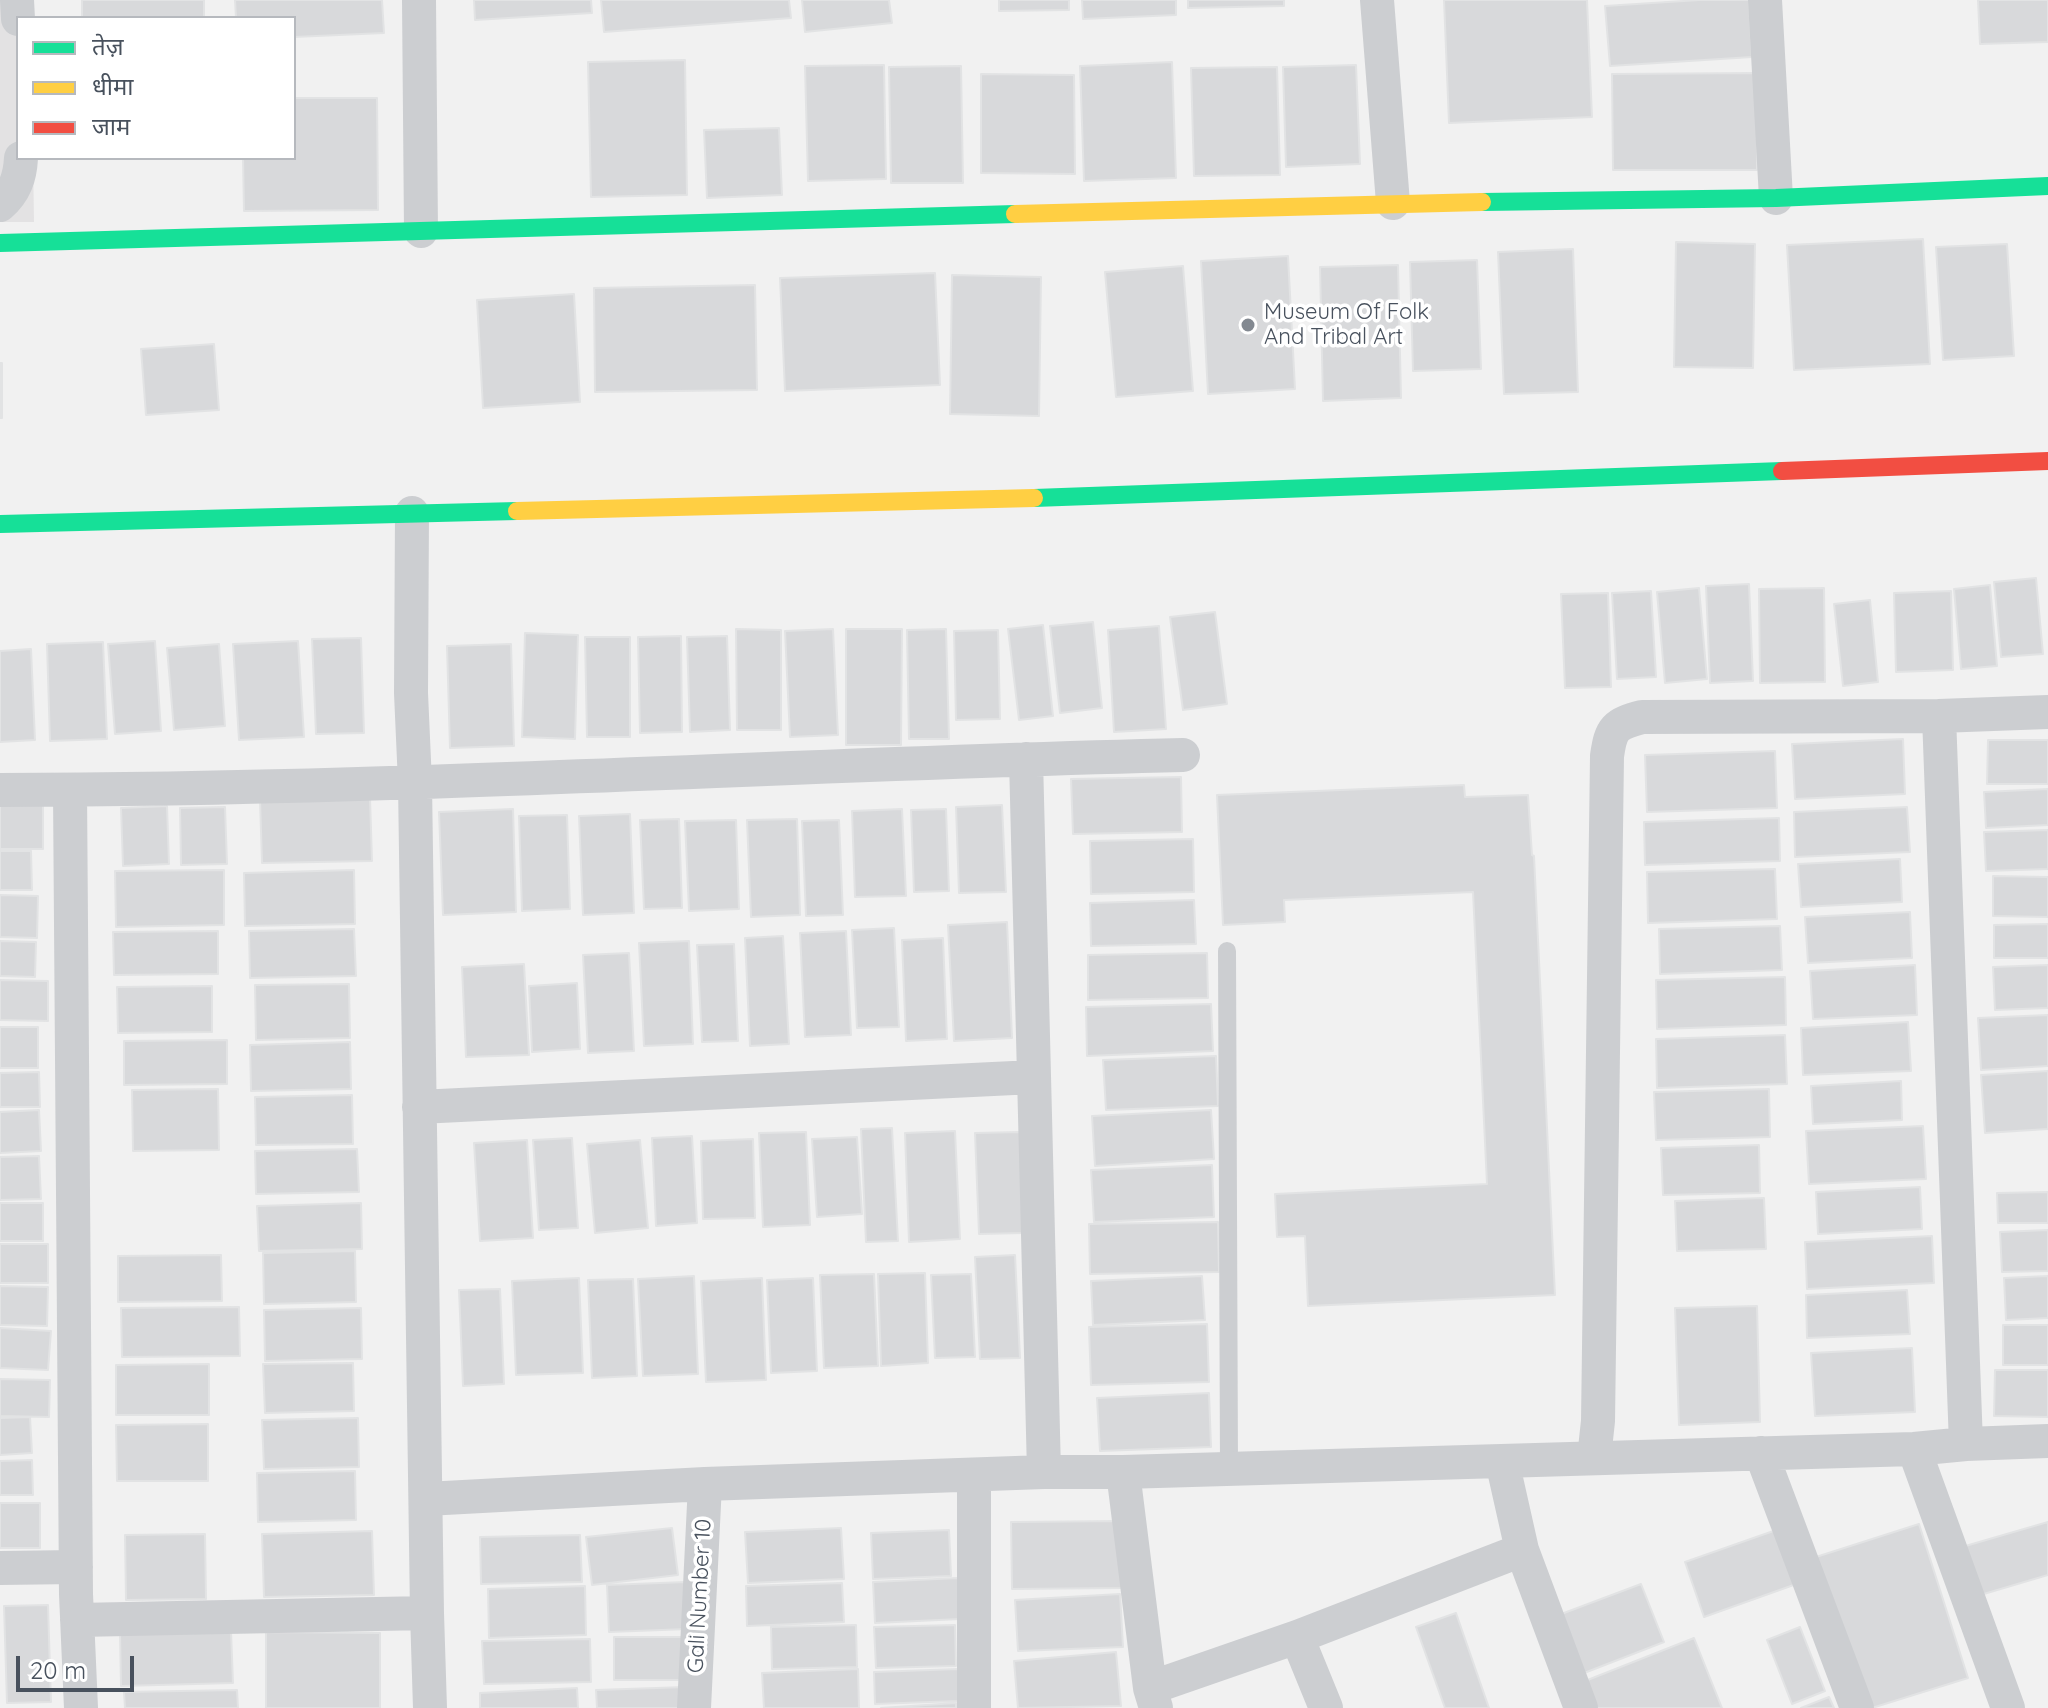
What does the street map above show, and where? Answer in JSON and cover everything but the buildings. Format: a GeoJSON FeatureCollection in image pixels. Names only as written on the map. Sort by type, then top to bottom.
{"type":"FeatureCollection","features":[{"type":"Feature","properties":{"kind":"street"},"geometry":{"type":"LineString","coordinates":[[419,0],[421,231]]}},
{"type":"Feature","properties":{"kind":"street"},"geometry":{"type":"LineString","coordinates":[[1377,0],[1393,203]]}},
{"type":"Feature","properties":{"kind":"street"},"geometry":{"type":"LineString","coordinates":[[1765,0],[1776,198]]}},
{"type":"Feature","properties":{"kind":"street"},"geometry":{"type":"LineString","coordinates":[[0,205],[19,178],[21,160]]}},
{"type":"Feature","properties":{"kind":"street"},"geometry":{"type":"LineString","coordinates":[[0,243],[1393,203],[1776,198],[2048,186]]}},
{"type":"Feature","properties":{"kind":"street"},"geometry":{"type":"LineString","coordinates":[[0,524],[1138,495],[2048,461]]}},
{"type":"Feature","properties":{"kind":"street"},"geometry":{"type":"LineString","coordinates":[[412,513],[411,693],[430,1708]]}},
{"type":"Feature","properties":{"kind":"street"},"geometry":{"type":"LineString","coordinates":[[1594,1458],[1598,1421],[1607,756],[1610,735],[1621,723],[1642,717],[1939,716],[2048,712]]}},
{"type":"Feature","properties":{"kind":"street"},"geometry":{"type":"LineString","coordinates":[[1939,716],[1966,1444]]}},
{"type":"Feature","properties":{"kind":"street"},"geometry":{"type":"LineString","coordinates":[[0,790],[415,783],[1183,755]]}},
{"type":"Feature","properties":{"kind":"street"},"geometry":{"type":"LineString","coordinates":[[1026,759],[1044,1472]]}},
{"type":"Feature","properties":{"kind":"street"},"geometry":{"type":"LineString","coordinates":[[70,790],[76,1567],[81,1708]]}},
{"type":"Feature","properties":{"kind":"street"},"geometry":{"type":"LineString","coordinates":[[419,1107],[1034,1077]]}},
{"type":"Feature","properties":{"kind":"street"},"geometry":{"type":"LineString","coordinates":[[426,1499],[705,1484],[1914,1449],[2048,1441]]}},
{"type":"Feature","properties":{"kind":"street"},"geometry":{"type":"LineString","coordinates":[[1914,1449],[2008,1708]]}},
{"type":"Feature","properties":{"kind":"street"},"geometry":{"type":"LineString","coordinates":[[1761,1453],[1857,1708]]}},
{"type":"Feature","properties":{"kind":"street"},"geometry":{"type":"LineString","coordinates":[[1502,1461],[1522,1550],[1581,1708]]}},
{"type":"Feature","properties":{"kind":"street"},"geometry":{"type":"LineString","coordinates":[[1123,1472],[1153,1698],[1297,1637],[1522,1550]]}},
{"type":"Feature","properties":{"kind":"street"},"geometry":{"type":"LineString","coordinates":[[974,1476],[974,1708]]}},
{"type":"Feature","properties":{"kind":"street","name":"Gali Number 10"},"geometry":{"type":"LineString","coordinates":[[694,1708],[705,1484]]}},
{"type":"Feature","properties":{"kind":"street"},"geometry":{"type":"LineString","coordinates":[[0,1568],[76,1567]]}},
{"type":"Feature","properties":{"kind":"street"},"geometry":{"type":"LineString","coordinates":[[77,1620],[427,1613]]}},
{"type":"Feature","properties":{"kind":"street"},"geometry":{"type":"LineString","coordinates":[[1297,1637],[1326,1708]]}},
{"type":"Feature","properties":{"kind":"lane"},"geometry":{"type":"LineString","coordinates":[[1227,951],[1229,1468]]}},
{"type":"Feature","properties":{"kind":"shaded area"},"geometry":{"type":"Polygon","coordinates":[[[0,0],[30,0],[19,16],[16,16],[16,160],[33,160],[34,222],[0,222],[0,0]]]}},
{"type":"Feature","properties":{"kind":"traffic: fast"},"geometry":{"type":"LineString","coordinates":[[1482,202],[1776,198],[2048,186]]}},
{"type":"Feature","properties":{"kind":"traffic: fast"},"geometry":{"type":"LineString","coordinates":[[0,243],[1015,214]]}},
{"type":"Feature","properties":{"kind":"traffic: fast"},"geometry":{"type":"LineString","coordinates":[[1034,498],[1782,471]]}},
{"type":"Feature","properties":{"kind":"traffic: fast"},"geometry":{"type":"LineString","coordinates":[[0,524],[517,511]]}},
{"type":"Feature","properties":{"kind":"traffic: slow"},"geometry":{"type":"LineString","coordinates":[[1015,214],[1482,202]]}},
{"type":"Feature","properties":{"kind":"traffic: slow"},"geometry":{"type":"LineString","coordinates":[[517,511],[1034,498]]}},
{"type":"Feature","properties":{"kind":"traffic: jam"},"geometry":{"type":"LineString","coordinates":[[1782,471],[2048,461]]}},
{"type":"Feature","properties":{"kind":"place","name":"Museum Of Folk And Tribal Art"},"geometry":{"type":"Point","coordinates":[1248,325]}}]}
